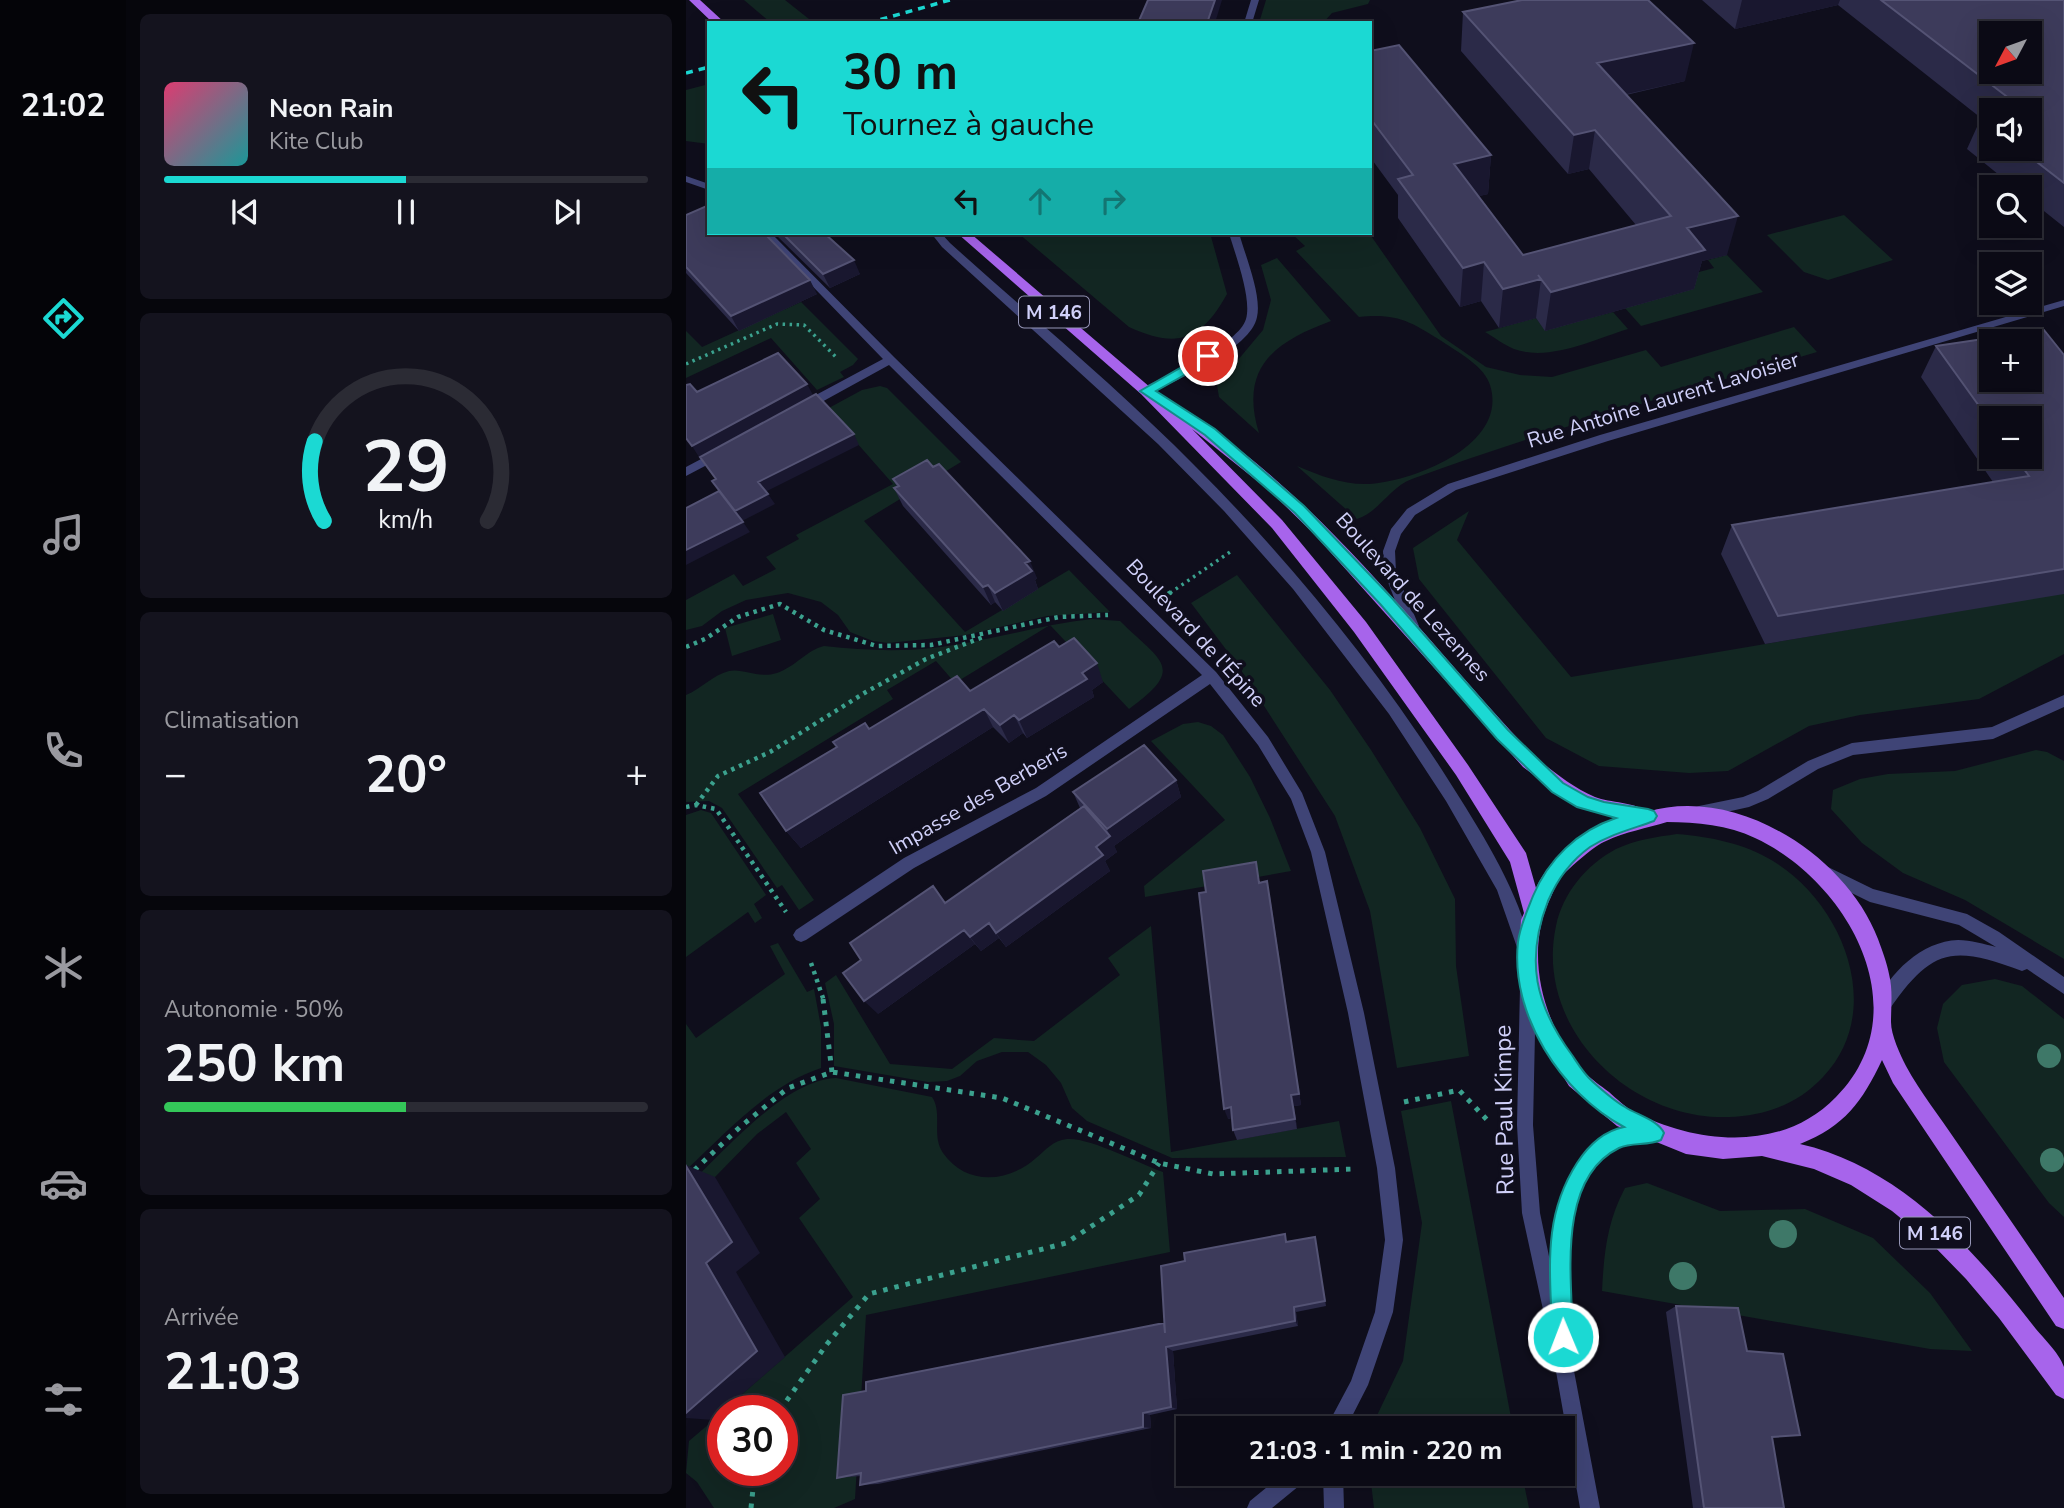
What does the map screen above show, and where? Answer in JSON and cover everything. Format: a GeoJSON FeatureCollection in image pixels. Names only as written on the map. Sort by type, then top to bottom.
{"type":"FeatureCollection","features":[{"type":"Feature","properties":{"kind":"main road"},"geometry":{"type":"LineString","coordinates":[[694,0],[718,21]]}},
{"type":"Feature","properties":{"kind":"main road","name":"Boulevard de Lezennes"},"geometry":{"type":"LineString","coordinates":[[965,235],[1146,391],[1278,524],[1360,627],[1424,715],[1518,859],[1533,912]]}},
{"type":"Feature","properties":{"kind":"main road","name":"Boulevard de Lezennes"},"geometry":{"type":"LineString","coordinates":[[1146,391],[1210,432],[1300,510],[1417,637],[1502,735],[1558,788],[1583,802],[1604,809],[1648,816]]}},
{"type":"Feature","properties":{"kind":"main road"},"geometry":{"type":"LineString","coordinates":[[1686,814],[1724,820],[1762,832],[1813,865],[1842,894],[1864,929],[1878,966],[1883,1015],[1874,1060],[1856,1091],[1844,1105],[1805,1133],[1758,1147],[1717,1148],[1674,1141],[1654,1133],[1607,1106],[1569,1070],[1538,1018],[1527,972],[1526,946],[1533,912],[1558,866],[1583,843],[1614,826],[1648,816],[1686,814]]}},
{"type":"Feature","properties":{"kind":"main road","name":"M 146"},"geometry":{"type":"LineString","coordinates":[[1883,1015],[1889,1052],[1900,1076],[2064,1318]]}},
{"type":"Feature","properties":{"kind":"main road","name":"M 146"},"geometry":{"type":"LineString","coordinates":[[1758,1147],[1789,1150],[1819,1160],[1849,1174],[1901,1205],[1930,1228],[1990,1289],[2018,1322],[2064,1387]]}},
{"type":"Feature","properties":{"kind":"street"},"geometry":{"type":"LineString","coordinates":[[1249,21],[1255,0]]}},
{"type":"Feature","properties":{"kind":"street"},"geometry":{"type":"LineString","coordinates":[[686,179],[707,186]]}},
{"type":"Feature","properties":{"kind":"street","name":"Boulevard de l'Épine"},"geometry":{"type":"LineString","coordinates":[[768,235],[1211,676],[1263,741],[1297,797],[1318,852],[1376,1108],[1387,1168],[1394,1240],[1391,1280],[1374,1344],[1359,1385],[1344,1416]]}},
{"type":"Feature","properties":{"kind":"street","name":"Rue Paul Kimpe"},"geometry":{"type":"LineString","coordinates":[[938,235],[1171,450],[1294,580],[1360,664],[1418,747],[1501,879],[1519,923],[1527,972],[1526,1162],[1531,1213],[1563,1360],[1590,1508]]}},
{"type":"Feature","properties":{"kind":"street"},"geometry":{"type":"LineString","coordinates":[[1146,391],[1227,346],[1247,329],[1252,307],[1234,235]]}},
{"type":"Feature","properties":{"kind":"street","name":"Rue Antoine Laurent Lavoisier"},"geometry":{"type":"LineString","coordinates":[[1417,637],[1390,572],[1389,551],[1395,532],[1411,512],[1443,492],[1475,478],[1604,438],[2064,303]]}},
{"type":"Feature","properties":{"kind":"street"},"geometry":{"type":"LineString","coordinates":[[797,411],[890,359]]}},
{"type":"Feature","properties":{"kind":"street"},"geometry":{"type":"LineString","coordinates":[[686,472],[727,449]]}},
{"type":"Feature","properties":{"kind":"street","name":"Impasse des Berberis"},"geometry":{"type":"LineString","coordinates":[[801,935],[909,863],[1041,792],[1211,676]]}},
{"type":"Feature","properties":{"kind":"street"},"geometry":{"type":"LineString","coordinates":[[1686,814],[1744,803],[1763,795],[1813,765],[1852,749],[1993,733],[2064,701]]}},
{"type":"Feature","properties":{"kind":"street"},"geometry":{"type":"LineString","coordinates":[[1813,865],[1870,895],[1962,919],[1994,937],[2064,986]]}},
{"type":"Feature","properties":{"kind":"street"},"geometry":{"type":"LineString","coordinates":[[1883,1015],[1902,976],[1916,962],[1938,950],[1962,946],[1991,951],[2042,971]]}},
{"type":"Feature","properties":{"kind":"street","name":"Rue Paul Kimpe"},"geometry":{"type":"LineString","coordinates":[[1563,1360],[1561,1242],[1564,1210],[1574,1186],[1602,1147],[1620,1137],[1654,1133]]}},
{"type":"Feature","properties":{"kind":"street"},"geometry":{"type":"LineString","coordinates":[[1257,1508],[1284,1486]]}},
{"type":"Feature","properties":{"kind":"street"},"geometry":{"type":"LineString","coordinates":[[1333,1486],[1334,1508]]}},
{"type":"Feature","properties":{"kind":"path"},"geometry":{"type":"LineString","coordinates":[[686,364],[777,324],[804,325],[855,378]]}},
{"type":"Feature","properties":{"kind":"path"},"geometry":{"type":"LineString","coordinates":[[686,647],[694,646],[742,615],[780,604],[824,629],[877,646],[931,645],[1059,617],[1116,615],[1146,609]]}},
{"type":"Feature","properties":{"kind":"path"},"geometry":{"type":"LineString","coordinates":[[696,805],[718,776],[770,752],[866,692],[926,659],[994,633]]}},
{"type":"Feature","properties":{"kind":"path"},"geometry":{"type":"LineString","coordinates":[[686,1178],[740,1127],[788,1088],[832,1072],[1002,1098],[1158,1163],[1213,1174],[1387,1168]]}},
{"type":"Feature","properties":{"kind":"path"},"geometry":{"type":"LineString","coordinates":[[1376,1108],[1459,1090],[1490,1123]]}},
{"type":"Feature","properties":{"kind":"path"},"geometry":{"type":"LineString","coordinates":[[791,1395],[827,1344],[869,1294],[1066,1243],[1139,1195],[1158,1163]]}},
{"type":"Feature","properties":{"kind":"path"},"geometry":{"type":"LineString","coordinates":[[751,1508],[753,1486]]}},
{"type":"Feature","properties":{"kind":"green space"},"geometry":{"type":"Polygon","coordinates":[[[744,0],[785,0],[811,21],[769,21],[744,0]]]}},
{"type":"Feature","properties":{"kind":"green space"},"geometry":{"type":"Polygon","coordinates":[[[1266,0],[1370,0],[1368,4],[1332,13],[1325,21],[1260,21],[1266,0]]]}},
{"type":"Feature","properties":{"kind":"green space"},"geometry":{"type":"Polygon","coordinates":[[[707,85],[707,144],[686,141],[686,90],[707,85]]]}},
{"type":"Feature","properties":{"kind":"green space"},"geometry":{"type":"Polygon","coordinates":[[[1844,215],[1893,260],[1828,280],[1804,272],[1767,235],[1844,215]]]}},
{"type":"Feature","properties":{"kind":"green space"},"geometry":{"type":"Polygon","coordinates":[[[1020,235],[1211,235],[1227,294],[1207,322],[1197,331],[1174,339],[1146,334],[1129,327],[1020,235]]]}},
{"type":"Feature","properties":{"kind":"green space"},"geometry":{"type":"Polygon","coordinates":[[[1293,235],[1370,235],[1441,336],[1486,367],[1520,375],[1552,377],[1646,350],[1661,367],[1794,327],[1817,352],[1563,428],[1412,479],[1397,488],[1372,511],[1357,519],[1297,466],[1332,479],[1359,484],[1410,476],[1432,467],[1454,456],[1472,442],[1485,425],[1492,406],[1490,385],[1483,372],[1470,360],[1413,324],[1384,316],[1359,317],[1296,251],[1305,246],[1293,235]]]}},
{"type":"Feature","properties":{"kind":"green space"},"geometry":{"type":"Polygon","coordinates":[[[1727,255],[1763,292],[1641,326],[1625,308],[1684,276],[1714,268],[1708,260],[1727,255]]]}},
{"type":"Feature","properties":{"kind":"green space"},"geometry":{"type":"Polygon","coordinates":[[[1277,258],[1331,321],[1293,338],[1266,360],[1254,391],[1254,410],[1259,433],[1219,397],[1217,385],[1263,330],[1271,300],[1261,265],[1277,258]]]}},
{"type":"Feature","properties":{"kind":"green space"},"geometry":{"type":"Polygon","coordinates":[[[801,302],[858,359],[840,372],[844,377],[817,390],[771,338],[686,378],[686,331],[702,347],[801,302]]]}},
{"type":"Feature","properties":{"kind":"green space"},"geometry":{"type":"Polygon","coordinates":[[[1613,312],[1628,329],[1557,351],[1542,353],[1514,349],[1485,332],[1536,318],[1545,330],[1613,312]]]}},
{"type":"Feature","properties":{"kind":"green space"},"geometry":{"type":"Polygon","coordinates":[[[880,386],[887,388],[961,462],[864,521],[965,632],[1069,570],[1110,612],[1047,616],[966,635],[888,643],[873,641],[850,632],[838,615],[821,602],[788,593],[746,600],[722,611],[702,626],[686,630],[686,600],[734,574],[743,586],[776,569],[766,557],[799,539],[796,535],[893,484],[827,409],[862,390],[880,386]]]}},
{"type":"Feature","properties":{"kind":"green space"},"geometry":{"type":"Polygon","coordinates":[[[1469,511],[1457,540],[1571,677],[2064,593],[2064,654],[1979,699],[1860,715],[1809,726],[1728,771],[1689,773],[1599,766],[1546,738],[1419,579],[1413,548],[1469,511]]]}},
{"type":"Feature","properties":{"kind":"green space"},"geometry":{"type":"Polygon","coordinates":[[[1237,575],[1330,690],[1371,750],[1420,828],[1455,899],[1456,966],[1469,1056],[1397,1068],[1370,911],[1335,816],[1237,664],[1191,603],[1237,575]]]}},
{"type":"Feature","properties":{"kind":"green space"},"geometry":{"type":"Polygon","coordinates":[[[773,614],[781,640],[732,656],[725,628],[773,614]]]}},
{"type":"Feature","properties":{"kind":"green space"},"geometry":{"type":"Polygon","coordinates":[[[1092,619],[1120,621],[1162,665],[1158,683],[1129,709],[1050,625],[1092,619]]]}},
{"type":"Feature","properties":{"kind":"green space"},"geometry":{"type":"Polygon","coordinates":[[[1049,626],[955,683],[936,661],[887,690],[893,699],[738,794],[814,900],[799,910],[782,885],[777,888],[722,808],[709,801],[686,802],[686,695],[718,676],[734,670],[770,675],[790,667],[824,646],[878,650],[919,649],[972,642],[1049,626]]]}},
{"type":"Feature","properties":{"kind":"green space"},"geometry":{"type":"Polygon","coordinates":[[[1198,722],[1211,726],[1223,735],[1250,777],[1291,871],[1145,897],[1144,886],[1225,820],[1151,741],[1183,724],[1198,722]]]}},
{"type":"Feature","properties":{"kind":"green space"},"geometry":{"type":"Polygon","coordinates":[[[2036,750],[2047,752],[2064,761],[2064,959],[1965,900],[1903,873],[1862,843],[1831,809],[1833,790],[1860,779],[1888,774],[1955,771],[2036,750]]]}},
{"type":"Feature","properties":{"kind":"green space"},"geometry":{"type":"Polygon","coordinates":[[[701,810],[711,813],[766,895],[754,904],[762,918],[755,923],[748,912],[686,957],[686,815],[701,810]]]}},
{"type":"Feature","properties":{"kind":"green space"},"geometry":{"type":"Polygon","coordinates":[[[1677,834],[1726,842],[1773,861],[1798,880],[1820,904],[1837,931],[1848,960],[1854,991],[1852,1021],[1842,1051],[1823,1077],[1803,1095],[1780,1107],[1729,1117],[1692,1114],[1657,1103],[1625,1085],[1597,1061],[1575,1032],[1560,999],[1553,963],[1556,926],[1564,902],[1577,881],[1595,863],[1616,849],[1638,841],[1677,834]]]}},
{"type":"Feature","properties":{"kind":"green space"},"geometry":{"type":"Polygon","coordinates":[[[1151,926],[1171,1152],[1339,1121],[1346,1157],[1172,1158],[1087,1121],[1072,1108],[1061,1083],[1046,1065],[1028,1052],[1002,1052],[977,1061],[960,1076],[947,1081],[928,1082],[834,1066],[834,1024],[825,983],[836,975],[890,1064],[952,1069],[994,1038],[1034,1041],[1120,975],[1108,958],[1151,926]]]}},
{"type":"Feature","properties":{"kind":"green space"},"geometry":{"type":"Polygon","coordinates":[[[778,943],[807,992],[814,989],[821,1027],[821,1068],[801,1076],[765,1098],[686,1170],[686,1024],[696,1038],[785,974],[770,946],[778,943]]]}},
{"type":"Feature","properties":{"kind":"green space"},"geometry":{"type":"Polygon","coordinates":[[[1995,979],[2022,986],[2064,1019],[2064,1217],[2049,1203],[1944,1062],[1937,1028],[1943,1004],[1962,985],[1995,979]]]}},
{"type":"Feature","properties":{"kind":"green space"},"geometry":{"type":"Polygon","coordinates":[[[836,1078],[932,1097],[937,1110],[938,1139],[943,1153],[952,1164],[975,1176],[1000,1176],[1013,1172],[1054,1144],[1067,1139],[1101,1146],[1163,1172],[1170,1252],[866,1315],[855,1499],[834,1508],[714,1508],[697,1482],[686,1473],[689,1441],[707,1426],[707,1486],[798,1486],[798,1395],[741,1395],[853,1297],[799,1218],[820,1199],[796,1163],[811,1149],[786,1112],[757,1134],[715,1177],[686,1187],[755,1120],[775,1104],[816,1082],[836,1078]]]}},
{"type":"Feature","properties":{"kind":"green space"},"geometry":{"type":"Polygon","coordinates":[[[1451,1101],[1511,1416],[1377,1416],[1403,1361],[1422,1223],[1401,1111],[1451,1101]]]}},
{"type":"Feature","properties":{"kind":"green space"},"geometry":{"type":"Polygon","coordinates":[[[1647,1183],[1720,1211],[1805,1209],[1873,1238],[1930,1293],[1972,1351],[1930,1349],[1602,1291],[1608,1238],[1619,1201],[1625,1188],[1647,1183]]]}},
{"type":"Feature","properties":{"kind":"green space"},"geometry":{"type":"Polygon","coordinates":[[[1371,1486],[1524,1486],[1529,1508],[1374,1508],[1371,1486]]]}},
{"type":"Feature","properties":{"kind":"building"},"geometry":{"type":"Polygon","coordinates":[[[1148,0],[1215,0],[1208,21],[1139,21],[1148,0]]]}},
{"type":"Feature","properties":{"kind":"building"},"geometry":{"type":"Polygon","coordinates":[[[1522,0],[1648,0],[1694,43],[1597,63],[1738,216],[1687,228],[1705,250],[1551,292],[1538,275],[1541,279],[1503,289],[1484,262],[1463,268],[1398,179],[1413,175],[1372,121],[1372,51],[1399,45],[1491,155],[1454,164],[1523,255],[1671,216],[1595,130],[1574,135],[1463,12],[1522,0]]]}},
{"type":"Feature","properties":{"kind":"building"},"geometry":{"type":"Polygon","coordinates":[[[1881,0],[2064,0],[2064,183],[2036,161],[2042,161],[2042,98],[2009,98],[1990,84],[2042,84],[2042,21],[1979,21],[1979,75],[1881,0]]]}},
{"type":"Feature","properties":{"kind":"building"},"geometry":{"type":"Polygon","coordinates":[[[707,206],[707,235],[766,235],[810,280],[731,316],[686,267],[686,215],[707,206]]]}},
{"type":"Feature","properties":{"kind":"building"},"geometry":{"type":"Polygon","coordinates":[[[784,235],[826,235],[854,260],[823,274],[784,235]]]}},
{"type":"Feature","properties":{"kind":"building"},"geometry":{"type":"Polygon","coordinates":[[[2044,330],[2064,355],[2064,569],[1778,616],[1732,525],[2029,476],[2024,469],[2042,469],[2042,406],[1979,406],[1936,346],[1979,340],[1979,392],[2042,392],[2044,330]]]}},
{"type":"Feature","properties":{"kind":"building"},"geometry":{"type":"Polygon","coordinates":[[[778,353],[807,384],[692,446],[686,438],[686,385],[690,384],[697,392],[778,353]]]}},
{"type":"Feature","properties":{"kind":"building"},"geometry":{"type":"Polygon","coordinates":[[[816,394],[854,434],[758,482],[768,494],[735,511],[712,481],[716,479],[700,457],[816,394]]]}},
{"type":"Feature","properties":{"kind":"building"},"geometry":{"type":"Polygon","coordinates":[[[927,460],[933,467],[939,464],[1030,561],[1025,563],[1032,571],[995,593],[988,585],[983,587],[894,488],[899,486],[893,479],[927,460]]]}},
{"type":"Feature","properties":{"kind":"building"},"geometry":{"type":"Polygon","coordinates":[[[719,491],[743,522],[686,550],[686,508],[719,491]]]}},
{"type":"Feature","properties":{"kind":"building"},"geometry":{"type":"Polygon","coordinates":[[[1074,638],[1097,663],[1082,673],[1087,679],[1019,720],[1014,715],[1000,725],[984,709],[786,831],[760,793],[837,747],[833,742],[865,723],[869,729],[957,676],[970,691],[1054,641],[1059,647],[1074,638]]]}},
{"type":"Feature","properties":{"kind":"building"},"geometry":{"type":"Polygon","coordinates":[[[1144,745],[1176,780],[1107,829],[1073,792],[1144,745]]]}},
{"type":"Feature","properties":{"kind":"building"},"geometry":{"type":"Polygon","coordinates":[[[1084,806],[1110,836],[1096,847],[1103,855],[996,933],[989,923],[970,937],[964,930],[864,1001],[843,973],[861,960],[850,943],[933,886],[945,903],[1084,806]]]}},
{"type":"Feature","properties":{"kind":"building"},"geometry":{"type":"Polygon","coordinates":[[[1256,862],[1259,883],[1267,881],[1299,1094],[1291,1095],[1295,1119],[1233,1130],[1231,1107],[1224,1109],[1199,893],[1206,892],[1203,871],[1256,862]]]}},
{"type":"Feature","properties":{"kind":"building"},"geometry":{"type":"Polygon","coordinates":[[[686,1166],[732,1242],[706,1263],[757,1351],[686,1413],[686,1166]]]}},
{"type":"Feature","properties":{"kind":"building"},"geometry":{"type":"Polygon","coordinates":[[[1285,1234],[1286,1242],[1315,1237],[1325,1301],[1294,1307],[1295,1321],[1166,1347],[1171,1407],[1143,1413],[1143,1427],[860,1485],[861,1473],[837,1478],[843,1395],[866,1391],[866,1382],[1164,1323],[1165,1333],[1161,1266],[1185,1261],[1184,1253],[1285,1234]]]}},
{"type":"Feature","properties":{"kind":"building"},"geometry":{"type":"Polygon","coordinates":[[[1676,1306],[1738,1308],[1747,1351],[1783,1354],[1800,1435],[1772,1437],[1784,1508],[1704,1508],[1676,1306]]]}},
{"type":"Feature","properties":{"kind":"railway"},"geometry":{"type":"LineString","coordinates":[[875,21],[950,0]]}},
{"type":"Feature","properties":{"kind":"railway"},"geometry":{"type":"LineString","coordinates":[[686,73],[707,68]]}},
{"type":"Feature","properties":{"kind":"route"},"geometry":{"type":"LineString","coordinates":[[1208,356],[1146,391],[1210,432],[1300,510],[1386,601],[1502,735],[1558,788],[1583,802],[1604,809],[1648,816],[1614,826],[1598,834],[1583,843],[1558,866],[1548,880],[1533,912],[1526,946],[1528,981],[1538,1018],[1546,1036],[1569,1070],[1583,1086],[1616,1113],[1654,1133],[1620,1137],[1602,1147],[1574,1186],[1564,1210],[1561,1242],[1563,1337]]}}]}
